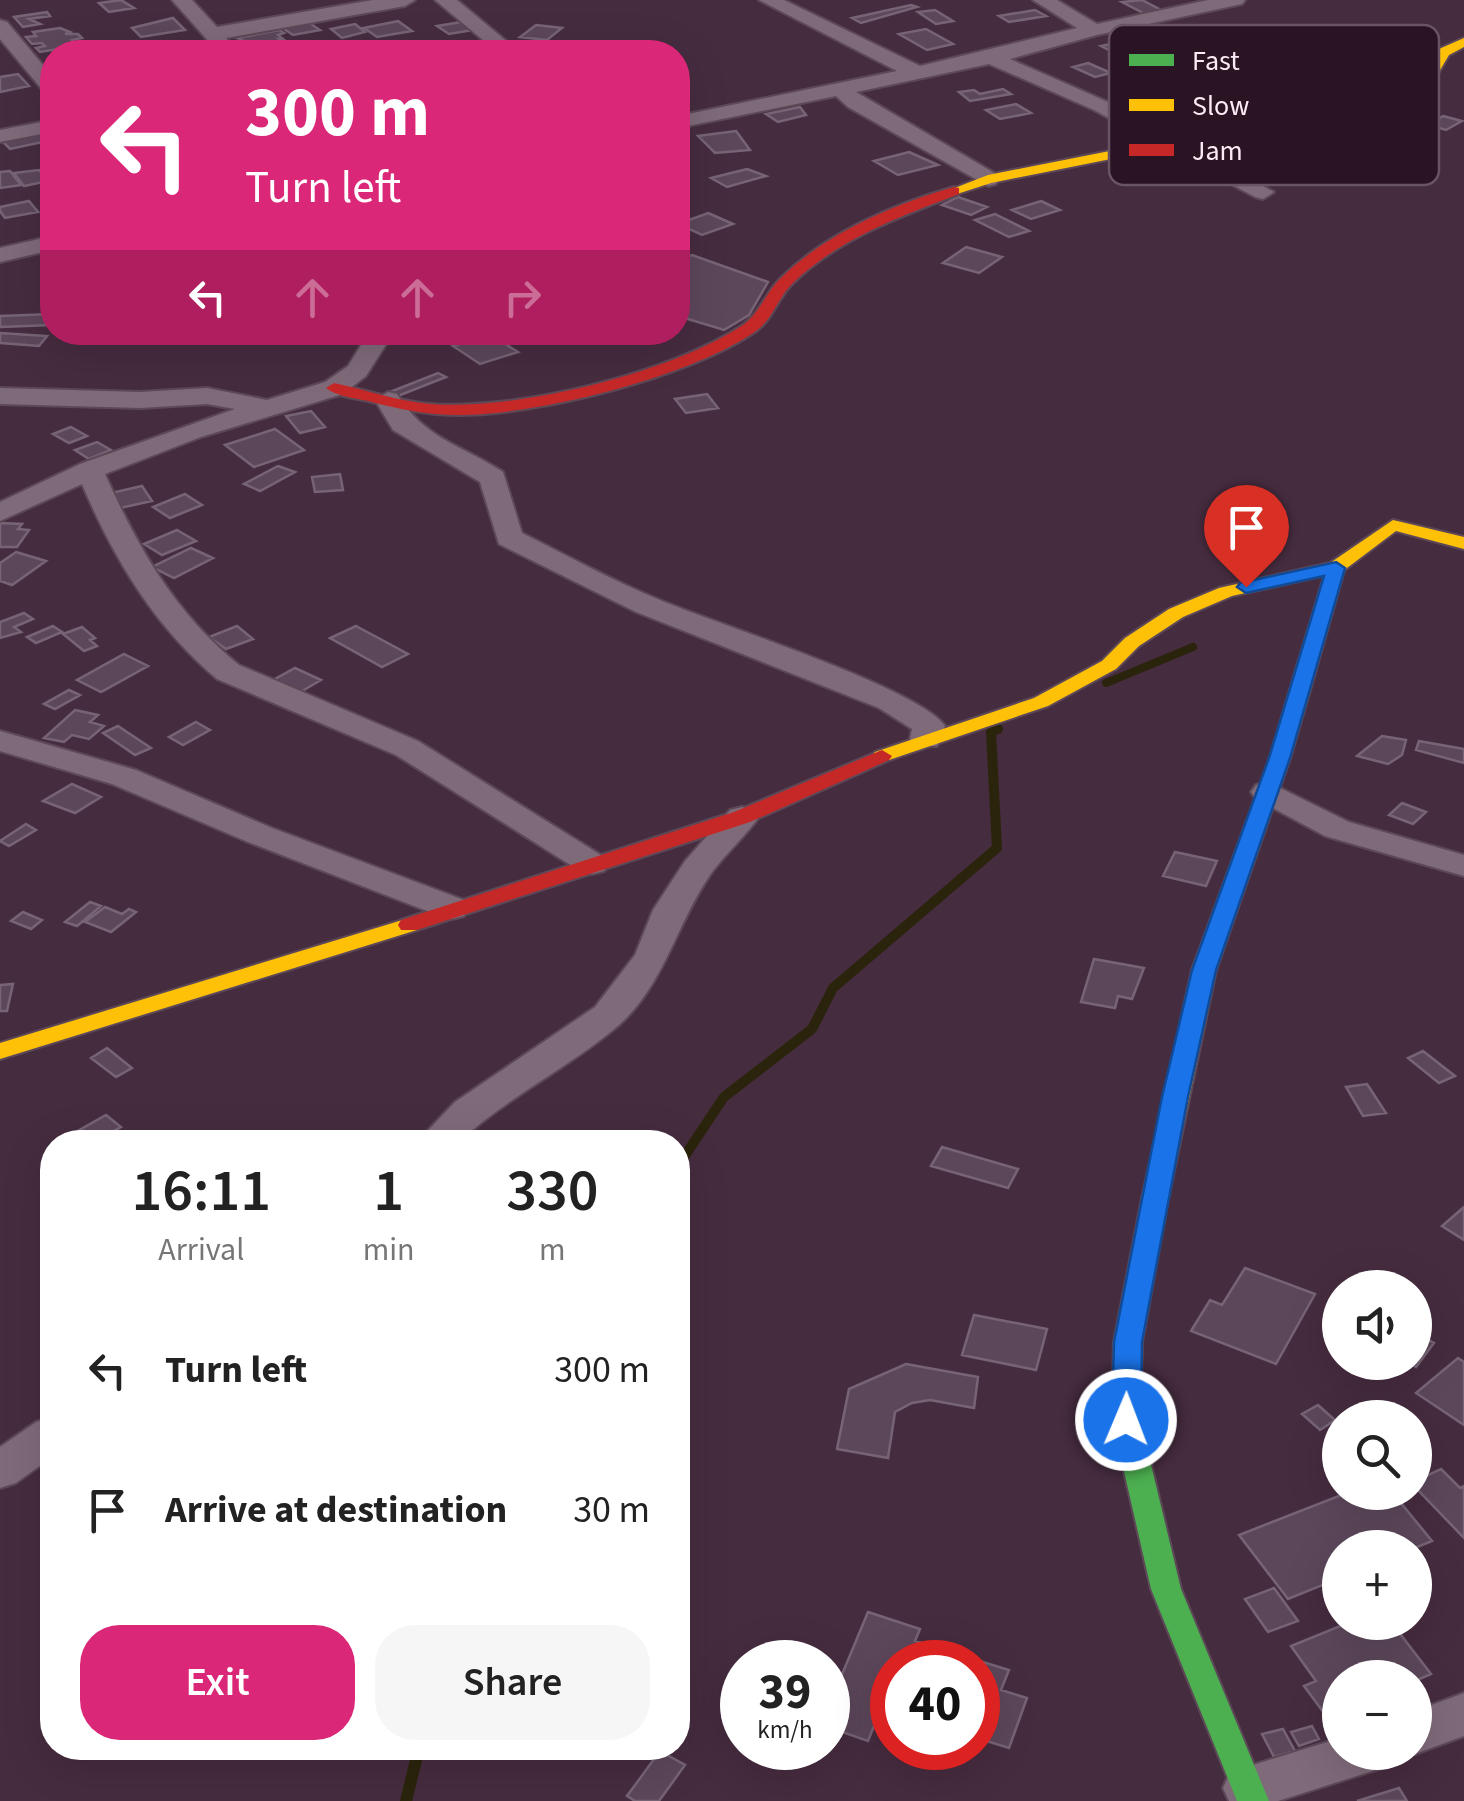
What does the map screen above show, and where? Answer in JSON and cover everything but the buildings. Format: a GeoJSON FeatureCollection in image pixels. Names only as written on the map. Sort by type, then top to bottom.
{"type":"FeatureCollection","features":[{"type":"Feature","properties":{"kind":"street"},"geometry":{"type":"LineString","coordinates":[[182,0],[218,40]]}},
{"type":"Feature","properties":{"kind":"street"},"geometry":{"type":"LineString","coordinates":[[213,34],[405,0]]}},
{"type":"Feature","properties":{"kind":"street"},"geometry":{"type":"LineString","coordinates":[[445,0],[495,40]]}},
{"type":"Feature","properties":{"kind":"street"},"geometry":{"type":"LineString","coordinates":[[772,0],[917,72]]}},
{"type":"Feature","properties":{"kind":"street"},"geometry":{"type":"LineString","coordinates":[[1043,0],[1094,30]]}},
{"type":"Feature","properties":{"kind":"street"},"geometry":{"type":"LineString","coordinates":[[1118,25],[1236,0]]}},
{"type":"Feature","properties":{"kind":"street"},"geometry":{"type":"LineString","coordinates":[[0,26],[40,74]]}},
{"type":"Feature","properties":{"kind":"street"},"geometry":{"type":"LineString","coordinates":[[690,120],[991,58],[1109,27]]}},
{"type":"Feature","properties":{"kind":"street"},"geometry":{"type":"LineString","coordinates":[[1439,60],[1444,52],[1464,42]]}},
{"type":"Feature","properties":{"kind":"street"},"geometry":{"type":"LineString","coordinates":[[991,58],[1109,110]]}},
{"type":"Feature","properties":{"kind":"street"},"geometry":{"type":"LineString","coordinates":[[846,88],[855,104],[988,178]]}},
{"type":"Feature","properties":{"kind":"street"},"geometry":{"type":"LineString","coordinates":[[0,136],[40,128]]}},
{"type":"Feature","properties":{"kind":"street"},"geometry":{"type":"LineString","coordinates":[[334,388],[452,410],[513,404],[638,375],[723,344],[755,324],[782,284],[814,256],[856,228],[988,178],[1109,154]]}},
{"type":"Feature","properties":{"kind":"street"},"geometry":{"type":"LineString","coordinates":[[1250,185],[1263,192]]}},
{"type":"Feature","properties":{"kind":"street"},"geometry":{"type":"LineString","coordinates":[[0,254],[40,246]]}},
{"type":"Feature","properties":{"kind":"street"},"geometry":{"type":"LineString","coordinates":[[7,501],[192,430],[334,388],[357,370],[373,345]]}},
{"type":"Feature","properties":{"kind":"street"},"geometry":{"type":"LineString","coordinates":[[0,396],[73,395],[140,400],[207,396],[270,408]]}},
{"type":"Feature","properties":{"kind":"street"},"geometry":{"type":"LineString","coordinates":[[388,400],[394,416],[412,432],[494,478],[509,538],[647,606],[890,701],[924,719],[929,726],[926,739]]}},
{"type":"Feature","properties":{"kind":"street"},"geometry":{"type":"LineString","coordinates":[[90,470],[120,540],[158,600],[202,653],[228,672],[406,748],[592,864]]}},
{"type":"Feature","properties":{"kind":"street"},"geometry":{"type":"LineString","coordinates":[[0,1051],[350,944],[742,817],[926,739],[1041,702],[1109,666],[1132,642],[1176,612],[1226,592],[1336,568],[1394,525],[1464,543]]}},
{"type":"Feature","properties":{"kind":"street"},"geometry":{"type":"LineString","coordinates":[[1322,1768],[1251,1794],[1166,1589],[1126,1420],[1128,1342],[1204,970],[1268,792],[1336,568]]}},
{"type":"Feature","properties":{"kind":"street"},"geometry":{"type":"LineString","coordinates":[[0,741],[124,777],[260,835],[452,908]]}},
{"type":"Feature","properties":{"kind":"street"},"geometry":{"type":"LineString","coordinates":[[1268,792],[1337,829],[1464,866]]}},
{"type":"Feature","properties":{"kind":"street"},"geometry":{"type":"LineString","coordinates":[[449,1130],[469,1111],[608,1015],[652,957],[671,910],[696,868],[742,817]]}},
{"type":"Feature","properties":{"kind":"street"},"geometry":{"type":"LineString","coordinates":[[0,1471],[40,1443]]}},
{"type":"Feature","properties":{"kind":"street"},"geometry":{"type":"LineString","coordinates":[[1432,1727],[1464,1714]]}},
{"type":"Feature","properties":{"kind":"waterway"},"geometry":{"type":"LineString","coordinates":[[1106,683],[1193,647]]}},
{"type":"Feature","properties":{"kind":"waterway"},"geometry":{"type":"LineString","coordinates":[[690,1148],[724,1097],[812,1029],[833,988],[997,848],[991,732],[998,729]]}},
{"type":"Feature","properties":{"kind":"waterway"},"geometry":{"type":"LineString","coordinates":[[406,1801],[416,1760]]}},
{"type":"Feature","properties":{"kind":"traffic: fast"},"geometry":{"type":"LineString","coordinates":[[1300,690],[1336,567]]}},
{"type":"Feature","properties":{"kind":"traffic: fast"},"geometry":{"type":"LineString","coordinates":[[1155,1199],[1128,1342],[1126,1419],[1166,1589],[1253,1801]]}},
{"type":"Feature","properties":{"kind":"traffic: slow"},"geometry":{"type":"LineString","coordinates":[[1439,60],[1444,52],[1464,42]]}},
{"type":"Feature","properties":{"kind":"traffic: slow"},"geometry":{"type":"LineString","coordinates":[[954,191],[988,179],[1109,155]]}},
{"type":"Feature","properties":{"kind":"traffic: slow"},"geometry":{"type":"LineString","coordinates":[[882,756],[1041,702],[1109,665],[1132,642],[1176,613],[1226,592],[1336,567],[1393,525],[1464,543]]}},
{"type":"Feature","properties":{"kind":"traffic: slow"},"geometry":{"type":"LineString","coordinates":[[1155,1199],[1204,970],[1280,758],[1300,690]]}},
{"type":"Feature","properties":{"kind":"traffic: slow"},"geometry":{"type":"LineString","coordinates":[[0,1051],[409,925]]}},
{"type":"Feature","properties":{"kind":"traffic: jam"},"geometry":{"type":"LineString","coordinates":[[334,388],[418,407],[463,410],[548,399],[642,375],[723,344],[751,327],[788,279],[826,250],[888,217],[954,191]]}},
{"type":"Feature","properties":{"kind":"traffic: jam"},"geometry":{"type":"LineString","coordinates":[[409,925],[742,817],[882,756]]}},
{"type":"Feature","properties":{"kind":"route"},"geometry":{"type":"LineString","coordinates":[[1126,1420],[1128,1342],[1204,970],[1280,758],[1336,568],[1246,587]]}}]}
